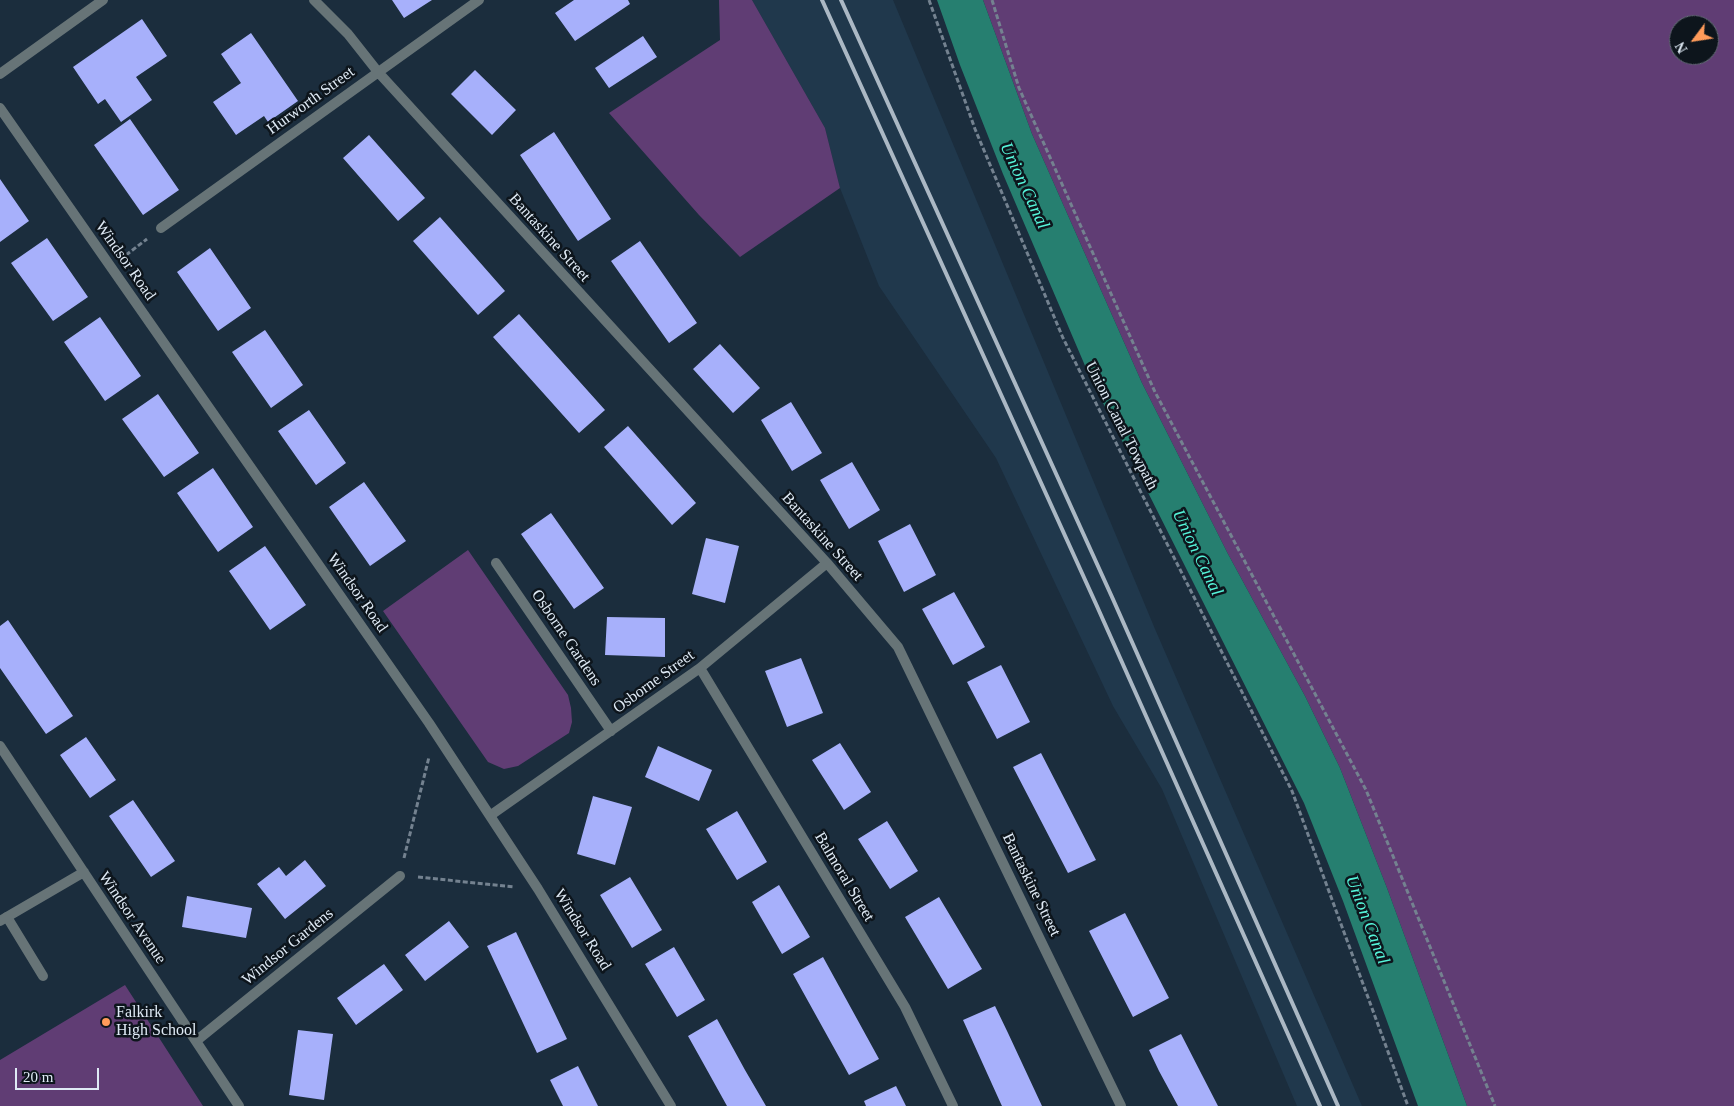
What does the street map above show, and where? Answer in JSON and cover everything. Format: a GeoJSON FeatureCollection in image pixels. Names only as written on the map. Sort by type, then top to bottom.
{"type":"FeatureCollection","features":[{"type":"Feature","properties":{"kind":"street"},"geometry":{"type":"LineString","coordinates":[[0,74],[103,0]]}},
{"type":"Feature","properties":{"kind":"street","name":"Bantaskine Street"},"geometry":{"type":"LineString","coordinates":[[314,0],[348,34],[378,72],[827,563],[898,647],[1121,1106]]}},
{"type":"Feature","properties":{"kind":"street","name":"Hurworth Street"},"geometry":{"type":"LineString","coordinates":[[161,228],[479,0]]}},
{"type":"Feature","properties":{"kind":"street","name":"Windsor Road"},"geometry":{"type":"LineString","coordinates":[[0,108],[491,815],[671,1106]]}},
{"type":"Feature","properties":{"kind":"street","name":"Osborne Gardens"},"geometry":{"type":"LineString","coordinates":[[496,563],[611,731]]}},
{"type":"Feature","properties":{"kind":"street","name":"Osborne Street"},"geometry":{"type":"LineString","coordinates":[[491,815],[700,668],[827,563]]}},
{"type":"Feature","properties":{"kind":"street","name":"Balmoral Street"},"geometry":{"type":"LineString","coordinates":[[700,668],[905,1007],[953,1106]]}},
{"type":"Feature","properties":{"kind":"street","name":"Windsor Avenue"},"geometry":{"type":"LineString","coordinates":[[0,746],[238,1106]]}},
{"type":"Feature","properties":{"kind":"street"},"geometry":{"type":"LineString","coordinates":[[43,976],[4,919],[84,872]]}},
{"type":"Feature","properties":{"kind":"street","name":"Windsor Gardens"},"geometry":{"type":"LineString","coordinates":[[196,1041],[400,876]]}},
{"type":"Feature","properties":{"kind":"path","name":"Union Canal Towpath"},"geometry":{"type":"LineString","coordinates":[[929,0],[975,130],[1063,338],[1292,791],[1408,1106]]}},
{"type":"Feature","properties":{"kind":"path"},"geometry":{"type":"LineString","coordinates":[[992,0],[1019,88],[1155,392],[1366,790],[1495,1106]]}},
{"type":"Feature","properties":{"kind":"path"},"geometry":{"type":"LineString","coordinates":[[111,267],[161,228]]}},
{"type":"Feature","properties":{"kind":"path"},"geometry":{"type":"LineString","coordinates":[[435,732],[400,876],[538,889]]}},
{"type":"Feature","properties":{"kind":"shaded area"},"geometry":{"type":"Polygon","coordinates":[[[719,0],[752,0],[825,128],[840,188],[740,257],[699,215],[609,113],[720,40],[719,0]]]}},
{"type":"Feature","properties":{"kind":"shaded area"},"geometry":{"type":"Polygon","coordinates":[[[752,0],[893,0],[1155,629],[1362,1106],[1297,1106],[1162,789],[1113,706],[996,458],[879,286],[840,188],[825,128],[752,0]]]}},
{"type":"Feature","properties":{"kind":"shaded area"},"geometry":{"type":"Polygon","coordinates":[[[983,0],[1734,0],[1734,1106],[1467,1106],[1387,888],[1340,768],[1305,696],[1228,554],[1142,383],[1032,134],[983,0]]]}},
{"type":"Feature","properties":{"kind":"shaded area"},"geometry":{"type":"Polygon","coordinates":[[[468,550],[568,695],[571,708],[572,722],[569,733],[518,766],[504,769],[488,762],[383,611],[468,550]]]}},
{"type":"Feature","properties":{"kind":"shaded area","name":"Falkirk High School"},"geometry":{"type":"Polygon","coordinates":[[[125,985],[203,1106],[0,1106],[0,1060],[125,985]]]}},
{"type":"Feature","properties":{"kind":"water","name":"Union Canal"},"geometry":{"type":"Polygon","coordinates":[[[937,0],[983,0],[1032,134],[1142,383],[1228,554],[1305,696],[1340,768],[1387,888],[1467,1106],[1418,1106],[1343,901],[1304,803],[1089,375],[1003,174],[960,65],[937,0]]]}},
{"type":"Feature","properties":{"kind":"building"},"geometry":{"type":"Polygon","coordinates":[[[392,0],[432,0],[404,18],[392,0]]]}},
{"type":"Feature","properties":{"kind":"building"},"geometry":{"type":"Polygon","coordinates":[[[574,0],[628,0],[630,4],[575,41],[555,13],[574,0]]]}},
{"type":"Feature","properties":{"kind":"building"},"geometry":{"type":"Polygon","coordinates":[[[142,19],[167,56],[136,77],[152,100],[121,122],[105,99],[98,104],[73,67],[142,19]]]}},
{"type":"Feature","properties":{"kind":"building"},"geometry":{"type":"Polygon","coordinates":[[[251,33],[298,101],[268,122],[264,116],[236,135],[213,102],[241,83],[221,54],[251,33]]]}},
{"type":"Feature","properties":{"kind":"building"},"geometry":{"type":"Polygon","coordinates":[[[643,36],[657,57],[609,88],[595,68],[643,36]]]}},
{"type":"Feature","properties":{"kind":"building"},"geometry":{"type":"Polygon","coordinates":[[[475,70],[516,110],[492,135],[451,94],[475,70]]]}},
{"type":"Feature","properties":{"kind":"building"},"geometry":{"type":"Polygon","coordinates":[[[130,119],[179,190],[143,215],[94,145],[130,119]]]}},
{"type":"Feature","properties":{"kind":"building"},"geometry":{"type":"Polygon","coordinates":[[[554,132],[611,219],[578,241],[520,155],[554,132]]]}},
{"type":"Feature","properties":{"kind":"building"},"geometry":{"type":"Polygon","coordinates":[[[369,135],[425,198],[398,221],[343,158],[369,135]]]}},
{"type":"Feature","properties":{"kind":"building"},"geometry":{"type":"Polygon","coordinates":[[[0,179],[29,221],[0,242],[0,179]]]}},
{"type":"Feature","properties":{"kind":"building"},"geometry":{"type":"Polygon","coordinates":[[[440,217],[505,291],[478,315],[413,241],[440,217]]]}},
{"type":"Feature","properties":{"kind":"building"},"geometry":{"type":"Polygon","coordinates":[[[47,238],[88,297],[53,321],[11,263],[47,238]]]}},
{"type":"Feature","properties":{"kind":"building"},"geometry":{"type":"Polygon","coordinates":[[[640,241],[697,323],[669,343],[611,261],[640,241]]]}},
{"type":"Feature","properties":{"kind":"building"},"geometry":{"type":"Polygon","coordinates":[[[210,248],[251,308],[218,331],[177,272],[210,248]]]}},
{"type":"Feature","properties":{"kind":"building"},"geometry":{"type":"Polygon","coordinates":[[[519,314],[605,410],[579,433],[493,337],[519,314]]]}},
{"type":"Feature","properties":{"kind":"building"},"geometry":{"type":"Polygon","coordinates":[[[100,317],[141,376],[105,401],[64,342],[100,317]]]}},
{"type":"Feature","properties":{"kind":"building"},"geometry":{"type":"Polygon","coordinates":[[[265,330],[303,385],[271,408],[232,352],[265,330]]]}},
{"type":"Feature","properties":{"kind":"building"},"geometry":{"type":"Polygon","coordinates":[[[720,344],[760,388],[733,413],[693,369],[720,344]]]}},
{"type":"Feature","properties":{"kind":"building"},"geometry":{"type":"Polygon","coordinates":[[[158,394],[199,453],[164,477],[122,419],[158,394]]]}},
{"type":"Feature","properties":{"kind":"building"},"geometry":{"type":"Polygon","coordinates":[[[791,402],[822,453],[792,471],[761,420],[791,402]]]}},
{"type":"Feature","properties":{"kind":"building"},"geometry":{"type":"Polygon","coordinates":[[[309,410],[346,463],[316,485],[278,431],[309,410]]]}},
{"type":"Feature","properties":{"kind":"building"},"geometry":{"type":"Polygon","coordinates":[[[628,426],[696,503],[672,525],[604,447],[628,426]]]}},
{"type":"Feature","properties":{"kind":"building"},"geometry":{"type":"Polygon","coordinates":[[[852,462],[880,510],[849,529],[820,480],[852,462]]]}},
{"type":"Feature","properties":{"kind":"building"},"geometry":{"type":"Polygon","coordinates":[[[213,468],[253,527],[218,552],[177,493],[213,468]]]}},
{"type":"Feature","properties":{"kind":"building"},"geometry":{"type":"Polygon","coordinates":[[[364,482],[406,541],[370,566],[329,507],[364,482]]]}},
{"type":"Feature","properties":{"kind":"building"},"geometry":{"type":"Polygon","coordinates":[[[551,513],[604,588],[574,609],[521,534],[551,513]]]}},
{"type":"Feature","properties":{"kind":"building"},"geometry":{"type":"Polygon","coordinates":[[[910,524],[936,575],[904,592],[878,541],[910,524]]]}},
{"type":"Feature","properties":{"kind":"building"},"geometry":{"type":"Polygon","coordinates":[[[706,538],[739,546],[725,603],[692,594],[706,538]]]}},
{"type":"Feature","properties":{"kind":"building"},"geometry":{"type":"Polygon","coordinates":[[[265,546],[306,605],[270,630],[229,571],[265,546]]]}},
{"type":"Feature","properties":{"kind":"building"},"geometry":{"type":"Polygon","coordinates":[[[954,592],[985,647],[953,665],[922,609],[954,592]]]}},
{"type":"Feature","properties":{"kind":"building"},"geometry":{"type":"Polygon","coordinates":[[[607,617],[665,618],[665,657],[605,655],[607,617]]]}},
{"type":"Feature","properties":{"kind":"building"},"geometry":{"type":"Polygon","coordinates":[[[8,620],[73,716],[46,734],[0,668],[0,626],[8,620]]]}},
{"type":"Feature","properties":{"kind":"building"},"geometry":{"type":"Polygon","coordinates":[[[801,658],[823,713],[787,727],[765,671],[801,658]]]}},
{"type":"Feature","properties":{"kind":"building"},"geometry":{"type":"Polygon","coordinates":[[[1001,665],[1030,722],[997,739],[967,682],[1001,665]]]}},
{"type":"Feature","properties":{"kind":"building"},"geometry":{"type":"Polygon","coordinates":[[[86,737],[116,780],[90,798],[60,755],[86,737]]]}},
{"type":"Feature","properties":{"kind":"building"},"geometry":{"type":"Polygon","coordinates":[[[840,743],[871,792],[844,810],[812,760],[840,743]]]}},
{"type":"Feature","properties":{"kind":"building"},"geometry":{"type":"Polygon","coordinates":[[[658,746],[712,770],[699,801],[645,777],[658,746]]]}},
{"type":"Feature","properties":{"kind":"building"},"geometry":{"type":"Polygon","coordinates":[[[1041,753],[1096,860],[1068,873],[1013,767],[1041,753]]]}},
{"type":"Feature","properties":{"kind":"building"},"geometry":{"type":"Polygon","coordinates":[[[593,796],[632,807],[615,865],[577,854],[593,796]]]}},
{"type":"Feature","properties":{"kind":"building"},"geometry":{"type":"Polygon","coordinates":[[[133,800],[175,861],[151,877],[109,816],[133,800]]]}},
{"type":"Feature","properties":{"kind":"building"},"geometry":{"type":"Polygon","coordinates":[[[737,811],[767,862],[737,880],[706,829],[737,811]]]}},
{"type":"Feature","properties":{"kind":"building"},"geometry":{"type":"Polygon","coordinates":[[[887,821],[918,871],[890,889],[858,839],[887,821]]]}},
{"type":"Feature","properties":{"kind":"building"},"geometry":{"type":"Polygon","coordinates":[[[305,860],[326,886],[285,919],[257,884],[279,867],[286,876],[305,860]]]}},
{"type":"Feature","properties":{"kind":"building"},"geometry":{"type":"Polygon","coordinates":[[[630,877],[662,930],[632,948],[600,895],[630,877]]]}},
{"type":"Feature","properties":{"kind":"building"},"geometry":{"type":"Polygon","coordinates":[[[779,885],[810,937],[782,954],[752,902],[779,885]]]}},
{"type":"Feature","properties":{"kind":"building"},"geometry":{"type":"Polygon","coordinates":[[[187,896],[252,908],[246,938],[182,927],[187,896]]]}},
{"type":"Feature","properties":{"kind":"building"},"geometry":{"type":"Polygon","coordinates":[[[939,897],[982,969],[948,989],[905,917],[939,897]]]}},
{"type":"Feature","properties":{"kind":"building"},"geometry":{"type":"Polygon","coordinates":[[[1125,913],[1169,998],[1133,1017],[1089,931],[1125,913]]]}},
{"type":"Feature","properties":{"kind":"building"},"geometry":{"type":"Polygon","coordinates":[[[449,921],[469,947],[425,981],[405,955],[449,921]]]}},
{"type":"Feature","properties":{"kind":"building"},"geometry":{"type":"Polygon","coordinates":[[[516,932],[567,1039],[537,1053],[487,946],[516,932]]]}},
{"type":"Feature","properties":{"kind":"building"},"geometry":{"type":"Polygon","coordinates":[[[674,947],[705,1000],[677,1017],[645,964],[674,947]]]}},
{"type":"Feature","properties":{"kind":"building"},"geometry":{"type":"Polygon","coordinates":[[[823,957],[879,1059],[849,1075],[793,974],[823,957]]]}},
{"type":"Feature","properties":{"kind":"building"},"geometry":{"type":"Polygon","coordinates":[[[384,964],[403,990],[356,1025],[337,998],[384,964]]]}},
{"type":"Feature","properties":{"kind":"building"},"geometry":{"type":"Polygon","coordinates":[[[995,1006],[1042,1106],[1002,1106],[1001,1104],[963,1020],[995,1006]]]}},
{"type":"Feature","properties":{"kind":"building"},"geometry":{"type":"Polygon","coordinates":[[[717,1019],[766,1106],[727,1106],[688,1036],[717,1019]]]}},
{"type":"Feature","properties":{"kind":"building"},"geometry":{"type":"Polygon","coordinates":[[[298,1030],[333,1034],[324,1100],[289,1095],[298,1030]]]}},
{"type":"Feature","properties":{"kind":"building"},"geometry":{"type":"Polygon","coordinates":[[[1181,1034],[1218,1106],[1178,1106],[1159,1071],[1149,1050],[1181,1034]]]}},
{"type":"Feature","properties":{"kind":"building"},"geometry":{"type":"Polygon","coordinates":[[[578,1066],[598,1106],[563,1106],[550,1080],[578,1066]]]}},
{"type":"Feature","properties":{"kind":"building"},"geometry":{"type":"Polygon","coordinates":[[[896,1086],[906,1106],[866,1106],[864,1101],[896,1086]]]}},
{"type":"Feature","properties":{"kind":"railway"},"geometry":{"type":"LineString","coordinates":[[822,0],[1096,604],[1320,1106]]}},
{"type":"Feature","properties":{"kind":"railway"},"geometry":{"type":"LineString","coordinates":[[841,0],[1112,597],[1338,1106]]}},
{"type":"Feature","properties":{"kind":"place","name":"Falkirk High School"},"geometry":{"type":"Point","coordinates":[106,1022]}}]}
